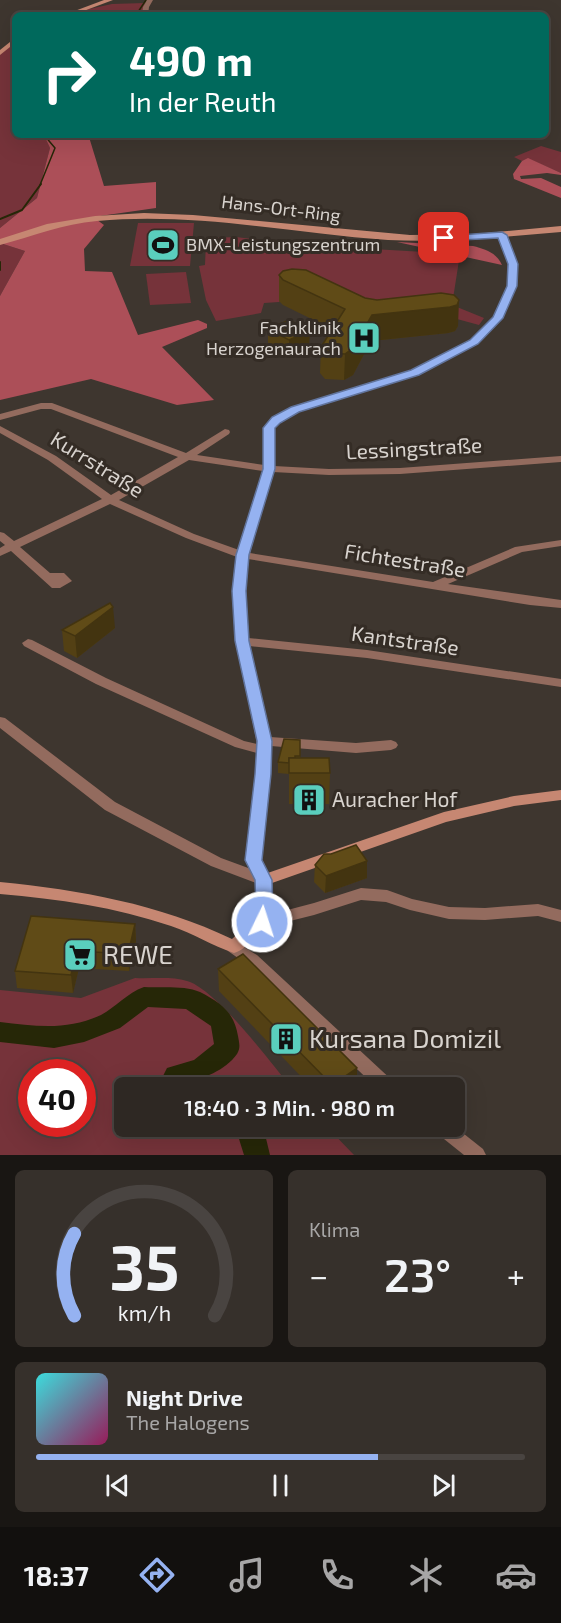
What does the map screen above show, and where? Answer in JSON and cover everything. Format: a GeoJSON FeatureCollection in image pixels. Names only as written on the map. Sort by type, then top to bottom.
{"type":"FeatureCollection","features":[{"type":"Feature","properties":{"kind":"main road"},"geometry":{"type":"LineString","coordinates":[[76,12],[110,0]]}},
{"type":"Feature","properties":{"kind":"main road"},"geometry":{"type":"LineString","coordinates":[[0,53],[12,43]]}},
{"type":"Feature","properties":{"kind":"main road","name":"Hans-Ort-Ring"},"geometry":{"type":"LineString","coordinates":[[0,242],[11,237],[85,220],[150,216],[224,219],[388,237],[462,238],[561,229]]}},
{"type":"Feature","properties":{"kind":"main road"},"geometry":{"type":"LineString","coordinates":[[0,888],[36,891],[113,905],[176,922],[234,946],[262,922],[265,912],[264,880],[444,817],[514,801],[561,795]]}},
{"type":"Feature","properties":{"kind":"street"},"geometry":{"type":"LineString","coordinates":[[264,880],[254,860],[264,746],[242,641],[239,591],[243,555],[269,469],[269,428],[276,420],[295,410],[415,372],[474,342],[498,318],[512,286],[513,264],[502,235]]}},
{"type":"Feature","properties":{"kind":"street","name":"Lessingstraße"},"geometry":{"type":"LineString","coordinates":[[0,417],[41,406],[52,406],[186,457],[269,469],[329,472],[400,471],[561,459]]}},
{"type":"Feature","properties":{"kind":"street","name":"Kurrstraße"},"geometry":{"type":"LineString","coordinates":[[0,429],[52,458],[110,500],[189,536],[243,555]]}},
{"type":"Feature","properties":{"kind":"street"},"geometry":{"type":"LineString","coordinates":[[0,552],[110,500],[225,432]]}},
{"type":"Feature","properties":{"kind":"street"},"geometry":{"type":"LineString","coordinates":[[0,535],[48,577]]}},
{"type":"Feature","properties":{"kind":"street"},"geometry":{"type":"LineString","coordinates":[[434,585],[519,549],[561,543]]}},
{"type":"Feature","properties":{"kind":"street","name":"Fichtestraße"},"geometry":{"type":"LineString","coordinates":[[243,555],[561,604]]}},
{"type":"Feature","properties":{"kind":"street","name":"Kantstraße"},"geometry":{"type":"LineString","coordinates":[[242,641],[368,654],[561,683]]}},
{"type":"Feature","properties":{"kind":"street"},"geometry":{"type":"LineString","coordinates":[[28,643],[101,681],[240,744],[356,748],[391,745]]}},
{"type":"Feature","properties":{"kind":"street"},"geometry":{"type":"LineString","coordinates":[[0,721],[110,806],[216,862],[264,880]]}},
{"type":"Feature","properties":{"kind":"street"},"geometry":{"type":"LineString","coordinates":[[262,922],[361,894],[387,896],[449,913],[485,914],[538,910],[561,916]]}},
{"type":"Feature","properties":{"kind":"street"},"geometry":{"type":"LineString","coordinates":[[234,946],[251,959],[377,1077]]}},
{"type":"Feature","properties":{"kind":"street"},"geometry":{"type":"LineString","coordinates":[[454,1137],[477,1155]]}},
{"type":"Feature","properties":{"kind":"shaded area"},"geometry":{"type":"Polygon","coordinates":[[[145,3],[143,12],[76,12],[112,4],[145,3]]]}},
{"type":"Feature","properties":{"kind":"shaded area"},"geometry":{"type":"Polygon","coordinates":[[[12,43],[12,138],[45,138],[50,148],[37,198],[0,228],[0,54],[12,43]]]}},
{"type":"Feature","properties":{"kind":"shaded area"},"geometry":{"type":"Polygon","coordinates":[[[45,138],[89,138],[104,186],[156,182],[156,208],[93,217],[104,225],[84,249],[85,271],[112,272],[138,335],[198,320],[207,324],[207,328],[162,347],[214,400],[177,405],[91,379],[0,400],[0,296],[25,251],[0,243],[0,228],[37,198],[50,148],[45,138]]]}},
{"type":"Feature","properties":{"kind":"shaded area"},"geometry":{"type":"Polygon","coordinates":[[[541,146],[561,152],[561,173],[529,159],[522,161],[514,157],[541,146]]]}},
{"type":"Feature","properties":{"kind":"shaded area"},"geometry":{"type":"Polygon","coordinates":[[[528,158],[561,175],[547,173],[520,176],[521,179],[541,178],[561,187],[561,198],[514,179],[513,174],[522,161],[528,158]]]}},
{"type":"Feature","properties":{"kind":"shaded area","name":"BMX-Leistungszentrum"},"geometry":{"type":"Polygon","coordinates":[[[138,223],[194,223],[190,266],[130,266],[138,223]]]}},
{"type":"Feature","properties":{"kind":"shaded area"},"geometry":{"type":"Polygon","coordinates":[[[236,237],[302,245],[460,254],[452,305],[484,318],[479,325],[446,316],[285,295],[279,302],[264,303],[261,313],[216,321],[206,300],[199,266],[205,265],[206,241],[213,238],[236,237]]]}},
{"type":"Feature","properties":{"kind":"shaded area"},"geometry":{"type":"Polygon","coordinates":[[[397,242],[473,246],[494,255],[502,265],[397,242]]]}},
{"type":"Feature","properties":{"kind":"shaded area"},"geometry":{"type":"Polygon","coordinates":[[[0,243],[25,251],[0,296],[0,243]]]}},
{"type":"Feature","properties":{"kind":"shaded area"},"geometry":{"type":"Polygon","coordinates":[[[186,272],[191,303],[150,305],[146,274],[186,272]]]}},
{"type":"Feature","properties":{"kind":"shaded area"},"geometry":{"type":"Polygon","coordinates":[[[135,978],[168,978],[187,981],[213,997],[227,1011],[283,1077],[114,1077],[114,1137],[337,1137],[354,1155],[0,1155],[0,990],[81,998],[135,978]]]}},
{"type":"Feature","properties":{"kind":"building"},"geometry":{"type":"Polygon","coordinates":[[[306,270],[365,298],[377,300],[441,293],[454,295],[459,300],[457,305],[450,307],[372,315],[353,348],[345,354],[325,353],[321,347],[345,309],[283,280],[279,275],[283,271],[306,270]]]}},
{"type":"Feature","properties":{"kind":"building"},"geometry":{"type":"Polygon","coordinates":[[[289,320],[310,331],[289,340],[268,329],[289,320]]]}},
{"type":"Feature","properties":{"kind":"building"},"geometry":{"type":"Polygon","coordinates":[[[110,603],[113,607],[75,636],[62,630],[110,603]]]}},
{"type":"Feature","properties":{"kind":"building"},"geometry":{"type":"Polygon","coordinates":[[[284,739],[300,740],[300,756],[289,758],[289,763],[278,762],[284,739]]]}},
{"type":"Feature","properties":{"kind":"building"},"geometry":{"type":"Polygon","coordinates":[[[289,758],[329,758],[330,773],[289,773],[289,758]]]}},
{"type":"Feature","properties":{"kind":"building"},"geometry":{"type":"Polygon","coordinates":[[[356,845],[367,861],[326,876],[315,865],[324,854],[331,854],[356,845]]]}},
{"type":"Feature","properties":{"kind":"building"},"geometry":{"type":"Polygon","coordinates":[[[31,916],[135,924],[128,954],[77,951],[71,975],[15,971],[31,916]]]}},
{"type":"Feature","properties":{"kind":"building"},"geometry":{"type":"Polygon","coordinates":[[[243,954],[357,1068],[344,1077],[324,1077],[218,969],[243,954]]]}},
{"type":"Feature","properties":{"kind":"waterway"},"geometry":{"type":"LineString","coordinates":[[138,12],[146,0]]}},
{"type":"Feature","properties":{"kind":"waterway"},"geometry":{"type":"LineString","coordinates":[[40,185],[55,148],[47,138]]}},
{"type":"Feature","properties":{"kind":"waterway"},"geometry":{"type":"LineString","coordinates":[[0,219],[22,210],[41,184]]}},
{"type":"Feature","properties":{"kind":"waterway"},"geometry":{"type":"LineString","coordinates":[[0,262],[0,270]]}},
{"type":"Feature","properties":{"kind":"waterway"},"geometry":{"type":"LineString","coordinates":[[0,1032],[54,1038],[84,1032],[111,1021],[144,997],[191,999],[223,1021],[227,1048],[202,1068],[176,1077]]}},
{"type":"Feature","properties":{"kind":"waterway"},"geometry":{"type":"LineString","coordinates":[[253,1137],[257,1155]]}},
{"type":"Feature","properties":{"kind":"place","name":"BMX-Leistungszentrum"},"geometry":{"type":"Point","coordinates":[163,245]}},
{"type":"Feature","properties":{"kind":"place","name":"Fachklinik Herzogenaurach"},"geometry":{"type":"Point","coordinates":[364,338]}},
{"type":"Feature","properties":{"kind":"place","name":"Auracher Hof"},"geometry":{"type":"Point","coordinates":[309,800]}},
{"type":"Feature","properties":{"kind":"place","name":"REWE"},"geometry":{"type":"Point","coordinates":[80,955]}},
{"type":"Feature","properties":{"kind":"place","name":"Kursana Domizil"},"geometry":{"type":"Point","coordinates":[286,1039]}},
{"type":"Feature","properties":{"kind":"route"},"geometry":{"type":"LineString","coordinates":[[262,922],[265,912],[264,880],[254,860],[264,741],[242,641],[239,591],[243,555],[269,469],[269,428],[276,420],[295,410],[415,372],[474,342],[489,329],[504,307],[512,286],[513,264],[502,235],[444,238]]}}]}
